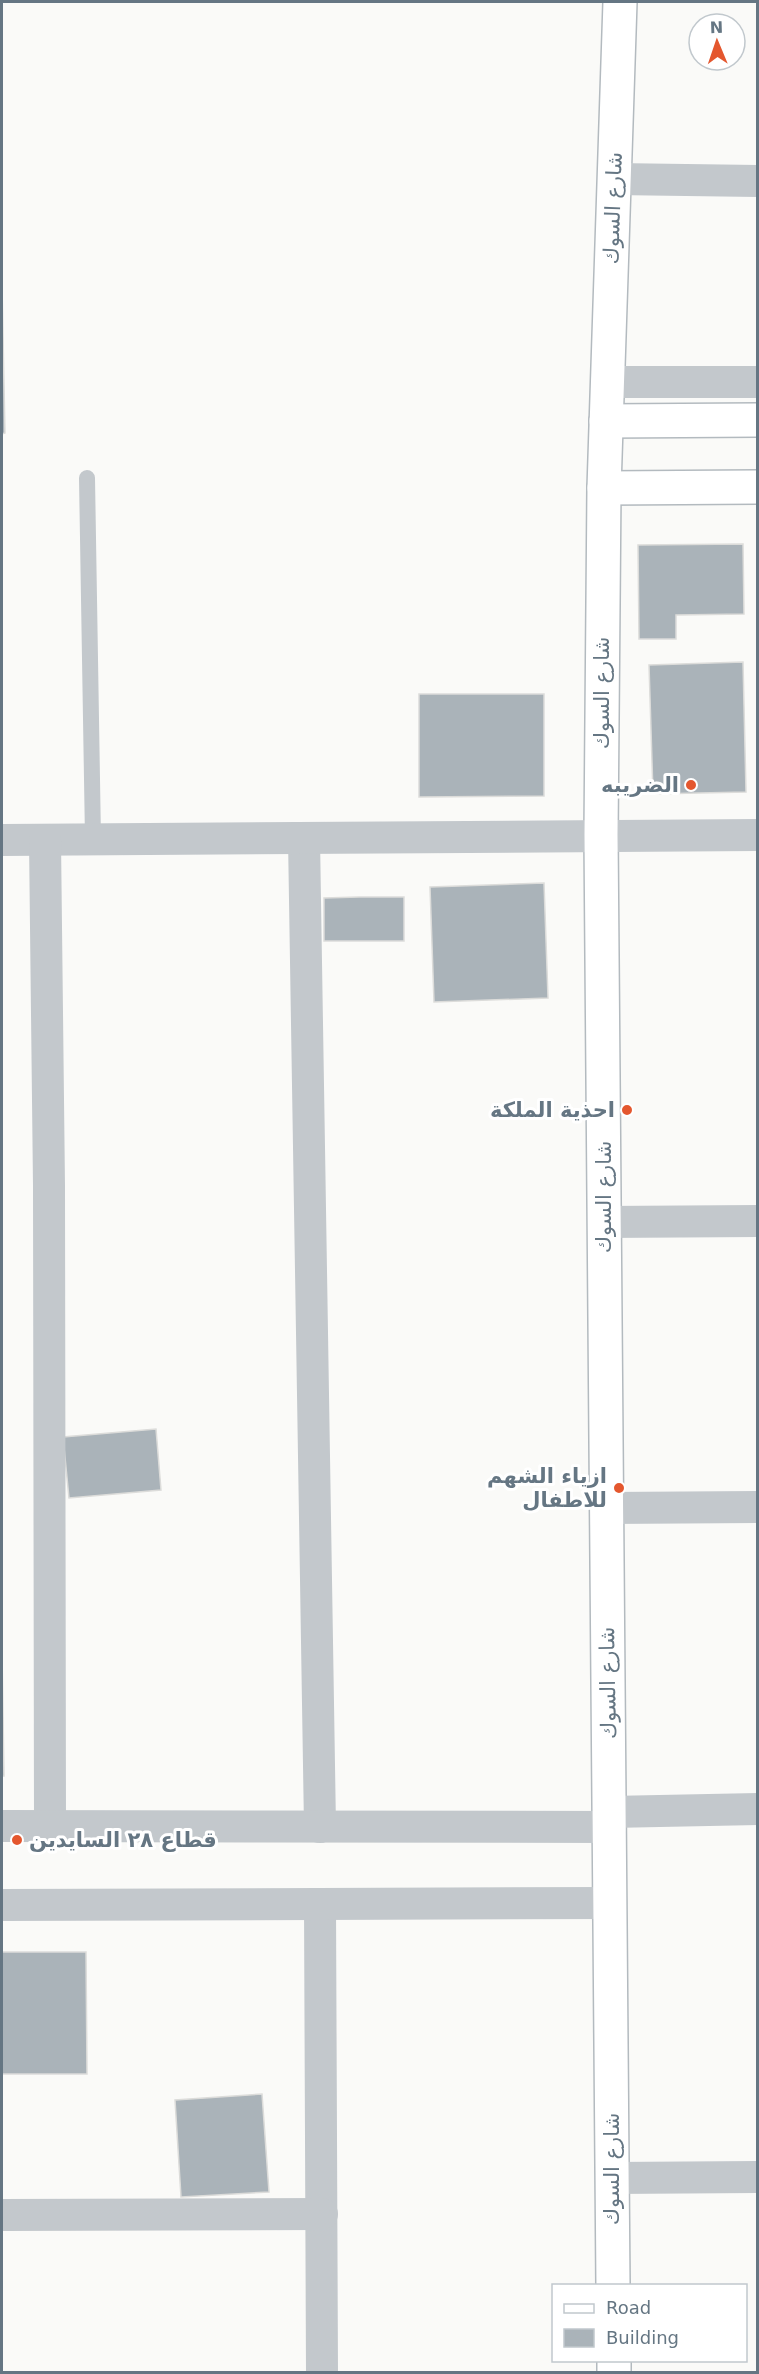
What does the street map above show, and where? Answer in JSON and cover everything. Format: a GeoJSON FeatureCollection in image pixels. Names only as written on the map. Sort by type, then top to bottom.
{"type":"FeatureCollection","features":[{"type":"Feature","properties":{"kind":"street","name":"شارع السوك"},"geometry":{"type":"LineString","coordinates":[[613,2284],[601,836],[604,488],[620,2]]}},
{"type":"Feature","properties":{"kind":"street"},"geometry":{"type":"LineString","coordinates":[[614,179],[758,181]]}},
{"type":"Feature","properties":{"kind":"street"},"geometry":{"type":"LineString","coordinates":[[607,382],[758,382]]}},
{"type":"Feature","properties":{"kind":"street"},"geometry":{"type":"LineString","coordinates":[[606,421],[758,420]]}},
{"type":"Feature","properties":{"kind":"street"},"geometry":{"type":"LineString","coordinates":[[604,488],[758,487]]}},
{"type":"Feature","properties":{"kind":"street"},"geometry":{"type":"LineString","coordinates":[[2,840],[758,835]]}},
{"type":"Feature","properties":{"kind":"street"},"geometry":{"type":"LineString","coordinates":[[304,838],[305,1053],[320,1827]]}},
{"type":"Feature","properties":{"kind":"street"},"geometry":{"type":"LineString","coordinates":[[45,840],[49,1186],[50,1826]]}},
{"type":"Feature","properties":{"kind":"street"},"geometry":{"type":"LineString","coordinates":[[604,1222],[758,1221]]}},
{"type":"Feature","properties":{"kind":"street"},"geometry":{"type":"LineString","coordinates":[[607,1508],[758,1507]]}},
{"type":"Feature","properties":{"kind":"street"},"geometry":{"type":"LineString","coordinates":[[2,1826],[320,1827],[610,1820],[758,1809]]}},
{"type":"Feature","properties":{"kind":"street"},"geometry":{"type":"LineString","coordinates":[[2,1905],[610,1903]]}},
{"type":"Feature","properties":{"kind":"street"},"geometry":{"type":"LineString","coordinates":[[320,1904],[322,2373]]}},
{"type":"Feature","properties":{"kind":"street"},"geometry":{"type":"LineString","coordinates":[[612,2178],[758,2177]]}},
{"type":"Feature","properties":{"kind":"street"},"geometry":{"type":"LineString","coordinates":[[2,2216],[322,2214]]}},
{"type":"Feature","properties":{"kind":"lane"},"geometry":{"type":"LineString","coordinates":[[87,478],[93,839]]}},
{"type":"Feature","properties":{"kind":"building"},"geometry":{"type":"Polygon","coordinates":[[[2,286],[5,433],[2,434],[2,286]]]}},
{"type":"Feature","properties":{"kind":"building"},"geometry":{"type":"Polygon","coordinates":[[[743,544],[744,614],[676,615],[676,639],[639,639],[638,545],[743,544]]]}},
{"type":"Feature","properties":{"kind":"building"},"geometry":{"type":"Polygon","coordinates":[[[743,662],[746,792],[653,794],[649,665],[743,662]]]}},
{"type":"Feature","properties":{"kind":"building"},"geometry":{"type":"Polygon","coordinates":[[[419,694],[544,694],[544,796],[419,797],[419,694]]]}},
{"type":"Feature","properties":{"kind":"building"},"geometry":{"type":"Polygon","coordinates":[[[544,883],[548,998],[434,1002],[430,887],[544,883]]]}},
{"type":"Feature","properties":{"kind":"building"},"geometry":{"type":"Polygon","coordinates":[[[404,897],[404,941],[324,941],[324,898],[404,897]]]}},
{"type":"Feature","properties":{"kind":"building"},"geometry":{"type":"Polygon","coordinates":[[[156,1429],[161,1490],[69,1498],[63,1437],[156,1429]]]}},
{"type":"Feature","properties":{"kind":"building"},"geometry":{"type":"Polygon","coordinates":[[[2,1654],[4,1776],[2,1776],[2,1654]]]}},
{"type":"Feature","properties":{"kind":"building"},"geometry":{"type":"Polygon","coordinates":[[[2,1952],[86,1952],[87,2074],[2,2074],[2,1952]]]}},
{"type":"Feature","properties":{"kind":"building"},"geometry":{"type":"Polygon","coordinates":[[[262,2094],[269,2192],[181,2197],[175,2100],[262,2094]]]}},
{"type":"Feature","properties":{"kind":"place","name":"الضريبه"},"geometry":{"type":"Point","coordinates":[691,785]}},
{"type":"Feature","properties":{"kind":"place","name":"احذية الملكة"},"geometry":{"type":"Point","coordinates":[627,1110]}},
{"type":"Feature","properties":{"kind":"place","name":"ازياء الشهم للاطفال"},"geometry":{"type":"Point","coordinates":[619,1488]}},
{"type":"Feature","properties":{"kind":"place","name":"قطاع ٢٨ السايدين"},"geometry":{"type":"Point","coordinates":[17,1840]}}]}
